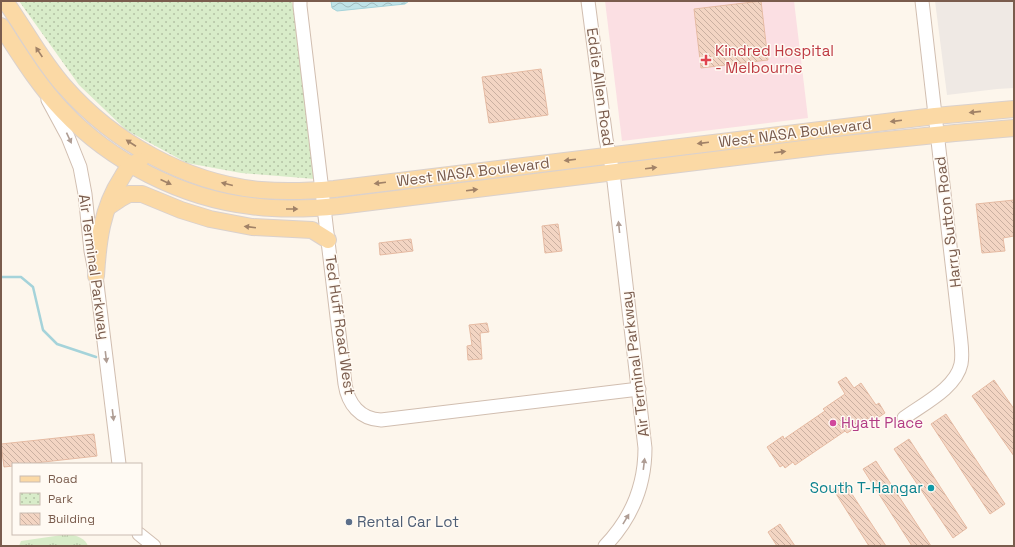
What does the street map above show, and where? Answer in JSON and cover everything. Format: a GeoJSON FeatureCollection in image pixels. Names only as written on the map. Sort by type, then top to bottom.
{"type":"FeatureCollection","features":[{"type":"Feature","properties":{"kind":"main road","name":"West NASA Boulevard"},"geometry":{"type":"LineString","coordinates":[[5,1],[54,74],[85,107],[106,126],[141,149],[166,163],[190,173],[233,185],[260,190],[321,190],[935,116],[1014,109]]}},
{"type":"Feature","properties":{"kind":"main road","name":"West NASA Boulevard"},"geometry":{"type":"LineString","coordinates":[[1,26],[36,79],[55,102],[81,128],[106,148],[151,175],[189,191],[235,204],[279,209],[324,208],[827,146],[938,134],[1014,128]]}},
{"type":"Feature","properties":{"kind":"main road"},"geometry":{"type":"LineString","coordinates":[[96,276],[99,241],[108,207],[117,185],[131,164],[144,161],[190,173]]}},
{"type":"Feature","properties":{"kind":"main road"},"geometry":{"type":"LineString","coordinates":[[108,207],[129,194],[142,194],[180,210],[210,219],[252,227],[312,230],[328,240]]}},
{"type":"Feature","properties":{"kind":"street","name":"Ted Huff Road West"},"geometry":{"type":"LineString","coordinates":[[300,1],[321,190],[346,389],[349,399],[355,408],[368,418],[382,420],[639,389]]}},
{"type":"Feature","properties":{"kind":"street","name":"Eddie Allen Road"},"geometry":{"type":"LineString","coordinates":[[588,1],[609,155],[613,172]]}},
{"type":"Feature","properties":{"kind":"street","name":"Harry Sutton Road"},"geometry":{"type":"LineString","coordinates":[[904,418],[951,383],[958,373],[961,363],[960,333],[922,1]]}},
{"type":"Feature","properties":{"kind":"street","name":"Air Terminal Parkway"},"geometry":{"type":"LineString","coordinates":[[36,79],[64,128],[77,157],[82,177],[91,251],[96,276],[119,463]]}},
{"type":"Feature","properties":{"kind":"street","name":"Air Terminal Parkway"},"geometry":{"type":"LineString","coordinates":[[605,546],[619,530],[638,496],[642,479],[645,448],[613,172]]}},
{"type":"Feature","properties":{"kind":"street"},"geometry":{"type":"LineString","coordinates":[[140,535],[154,546]]}},
{"type":"Feature","properties":{"kind":"shaded area","name":"Kindred Hospital - Melbourne"},"geometry":{"type":"Polygon","coordinates":[[[605,1],[794,1],[808,118],[622,141],[605,1]]]}},
{"type":"Feature","properties":{"kind":"shaded area"},"geometry":{"type":"Polygon","coordinates":[[[935,1],[1014,1],[1014,88],[947,95],[935,1]]]}},
{"type":"Feature","properties":{"kind":"green space"},"geometry":{"type":"Polygon","coordinates":[[[19,1],[292,1],[302,63],[315,179],[241,173],[187,163],[126,130],[79,85],[19,1]]]}},
{"type":"Feature","properties":{"kind":"green space"},"geometry":{"type":"Polygon","coordinates":[[[72,535],[83,539],[88,546],[19,546],[21,541],[72,535]]]}},
{"type":"Feature","properties":{"kind":"water"},"geometry":{"type":"Polygon","coordinates":[[[331,1],[409,1],[405,4],[337,11],[332,8],[331,1]]]}},
{"type":"Feature","properties":{"kind":"building"},"geometry":{"type":"Polygon","coordinates":[[[761,1],[768,60],[701,68],[694,9],[761,1]]]}},
{"type":"Feature","properties":{"kind":"building"},"geometry":{"type":"Polygon","coordinates":[[[541,69],[548,115],[489,123],[482,77],[541,69]]]}},
{"type":"Feature","properties":{"kind":"building"},"geometry":{"type":"Polygon","coordinates":[[[1014,200],[1014,236],[1003,238],[1005,251],[982,253],[976,204],[1014,200]]]}},
{"type":"Feature","properties":{"kind":"building"},"geometry":{"type":"Polygon","coordinates":[[[558,224],[562,251],[545,253],[542,226],[558,224]]]}},
{"type":"Feature","properties":{"kind":"building"},"geometry":{"type":"Polygon","coordinates":[[[411,239],[413,251],[380,255],[379,243],[411,239]]]}},
{"type":"Feature","properties":{"kind":"building"},"geometry":{"type":"Polygon","coordinates":[[[487,323],[489,332],[480,333],[482,359],[468,360],[467,346],[472,345],[469,325],[487,323]]]}},
{"type":"Feature","properties":{"kind":"building","name":"Hyatt Place"},"geometry":{"type":"Polygon","coordinates":[[[846,377],[854,388],[861,383],[876,405],[879,403],[885,413],[876,419],[875,417],[869,421],[867,418],[856,425],[857,427],[847,433],[845,431],[795,465],[793,462],[785,468],[783,465],[780,467],[767,447],[783,436],[784,439],[825,411],[823,409],[845,394],[838,382],[846,377]]]}},
{"type":"Feature","properties":{"kind":"building"},"geometry":{"type":"Polygon","coordinates":[[[994,380],[1014,409],[1014,456],[972,396],[994,380]]]}},
{"type":"Feature","properties":{"kind":"building"},"geometry":{"type":"Polygon","coordinates":[[[946,414],[1005,504],[990,514],[931,424],[946,414]]]}},
{"type":"Feature","properties":{"kind":"building"},"geometry":{"type":"Polygon","coordinates":[[[94,434],[97,456],[35,463],[12,463],[12,466],[4,467],[1,444],[94,434]]]}},
{"type":"Feature","properties":{"kind":"building","name":"South T-Hangar"},"geometry":{"type":"Polygon","coordinates":[[[909,439],[967,528],[953,538],[894,449],[909,439]]]}},
{"type":"Feature","properties":{"kind":"building"},"geometry":{"type":"Polygon","coordinates":[[[876,461],[931,546],[912,546],[863,469],[876,461]]]}},
{"type":"Feature","properties":{"kind":"building"},"geometry":{"type":"Polygon","coordinates":[[[844,482],[886,546],[869,546],[833,489],[844,482]]]}},
{"type":"Feature","properties":{"kind":"building"},"geometry":{"type":"Polygon","coordinates":[[[780,524],[795,546],[777,546],[768,532],[780,524]]]}},
{"type":"Feature","properties":{"kind":"waterway"},"geometry":{"type":"LineString","coordinates":[[1,277],[21,277],[33,287],[43,330],[57,344],[96,357]]}},
{"type":"Feature","properties":{"kind":"place","name":"Kindred Hospital - Melbourne"},"geometry":{"type":"Point","coordinates":[706,60]}},
{"type":"Feature","properties":{"kind":"place","name":"Hyatt Place"},"geometry":{"type":"Point","coordinates":[833,423]}},
{"type":"Feature","properties":{"kind":"place","name":"South T-Hangar"},"geometry":{"type":"Point","coordinates":[931,488]}},
{"type":"Feature","properties":{"kind":"place","name":"Rental Car Lot"},"geometry":{"type":"Point","coordinates":[349,522]}}]}
